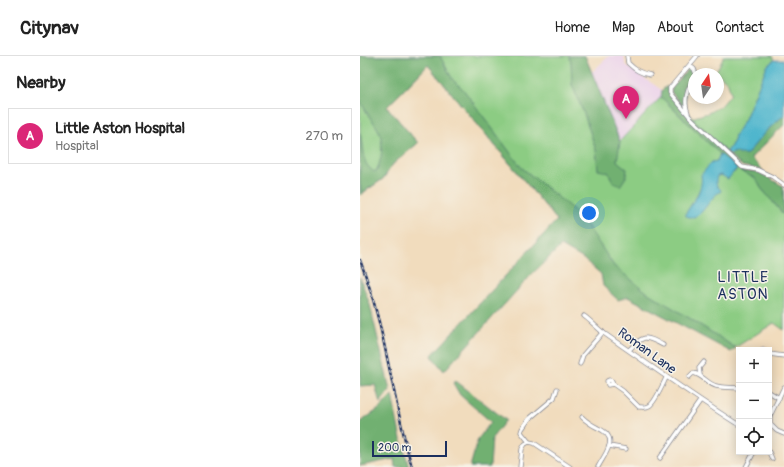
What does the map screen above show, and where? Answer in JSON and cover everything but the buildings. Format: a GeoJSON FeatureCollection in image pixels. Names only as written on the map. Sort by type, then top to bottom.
{"type":"FeatureCollection","features":[{"type":"Feature","properties":{"kind":"street"},"geometry":{"type":"LineString","coordinates":[[627,56],[628,63],[631,66],[639,72],[650,75]]}},
{"type":"Feature","properties":{"kind":"street"},"geometry":{"type":"LineString","coordinates":[[697,56],[670,88],[670,93],[690,117],[742,167],[758,170],[784,185]]}},
{"type":"Feature","properties":{"kind":"street"},"geometry":{"type":"LineString","coordinates":[[688,90],[686,107],[690,117]]}},
{"type":"Feature","properties":{"kind":"street","name":"Roman Lane"},"geometry":{"type":"LineString","coordinates":[[584,316],[603,332],[666,378],[736,423]]}},
{"type":"Feature","properties":{"kind":"street"},"geometry":{"type":"LineString","coordinates":[[580,364],[583,355],[603,332]]}},
{"type":"Feature","properties":{"kind":"street"},"geometry":{"type":"LineString","coordinates":[[629,350],[642,338],[648,337],[663,344]]}},
{"type":"Feature","properties":{"kind":"street"},"geometry":{"type":"LineString","coordinates":[[772,354],[784,356]]}},
{"type":"Feature","properties":{"kind":"street"},"geometry":{"type":"LineString","coordinates":[[700,375],[699,368],[704,362]]}},
{"type":"Feature","properties":{"kind":"street"},"geometry":{"type":"LineString","coordinates":[[689,378],[693,373],[700,375],[706,381],[716,386],[736,388]]}},
{"type":"Feature","properties":{"kind":"street"},"geometry":{"type":"LineString","coordinates":[[613,384],[623,391],[638,407],[646,407],[650,406],[666,378]]}},
{"type":"Feature","properties":{"kind":"street"},"geometry":{"type":"LineString","coordinates":[[772,413],[784,387]]}},
{"type":"Feature","properties":{"kind":"street"},"geometry":{"type":"LineString","coordinates":[[557,389],[554,398],[534,415],[521,432],[529,442],[534,443],[570,467]]}},
{"type":"Feature","properties":{"kind":"street"},"geometry":{"type":"LineString","coordinates":[[772,394],[779,398]]}},
{"type":"Feature","properties":{"kind":"street"},"geometry":{"type":"LineString","coordinates":[[660,458],[700,401]]}},
{"type":"Feature","properties":{"kind":"street"},"geometry":{"type":"LineString","coordinates":[[582,417],[588,423],[607,434],[610,439],[609,446],[598,467]]}},
{"type":"Feature","properties":{"kind":"street"},"geometry":{"type":"LineString","coordinates":[[770,419],[770,424],[777,431],[784,434]]}},
{"type":"Feature","properties":{"kind":"street"},"geometry":{"type":"LineString","coordinates":[[520,467],[522,449],[525,444],[529,442]]}},
{"type":"Feature","properties":{"kind":"street"},"geometry":{"type":"LineString","coordinates":[[609,446],[626,449]]}},
{"type":"Feature","properties":{"kind":"street"},"geometry":{"type":"LineString","coordinates":[[746,467],[752,455]]}},
{"type":"Feature","properties":{"kind":"street"},"geometry":{"type":"LineString","coordinates":[[770,455],[772,459]]}},
{"type":"Feature","properties":{"kind":"shaded area"},"geometry":{"type":"Polygon","coordinates":[[[609,56],[624,56],[625,64],[662,90],[661,97],[620,142],[592,72],[609,56]]]}},
{"type":"Feature","properties":{"kind":"green space"},"geometry":{"type":"Polygon","coordinates":[[[360,56],[585,56],[620,141],[661,97],[720,154],[717,161],[712,162],[710,165],[702,185],[686,213],[703,210],[715,194],[717,187],[715,182],[717,176],[725,176],[735,172],[737,168],[756,179],[761,188],[784,215],[784,330],[774,323],[736,347],[721,346],[628,297],[557,220],[428,65],[387,107],[418,143],[393,164],[383,179],[360,195],[360,56]]]}},
{"type":"Feature","properties":{"kind":"green space"},"geometry":{"type":"Polygon","coordinates":[[[360,56],[440,56],[453,80],[463,89],[521,167],[581,216],[614,266],[648,293],[736,348],[731,352],[628,297],[618,300],[603,286],[601,274],[582,258],[561,246],[532,274],[444,371],[432,355],[557,220],[428,65],[387,107],[418,143],[393,164],[383,179],[362,193],[360,184],[360,133],[363,155],[367,165],[375,172],[381,158],[382,147],[379,131],[360,99],[360,56]]]}},
{"type":"Feature","properties":{"kind":"green space"},"geometry":{"type":"Polygon","coordinates":[[[569,56],[585,56],[620,142],[617,161],[627,169],[626,177],[620,186],[613,182],[608,172],[598,170],[596,150],[584,114],[572,85],[571,62],[569,56]]]}},
{"type":"Feature","properties":{"kind":"green space"},"geometry":{"type":"Polygon","coordinates":[[[724,56],[772,56],[774,60],[767,66],[745,119],[727,152],[691,118],[708,113],[724,104],[731,94],[728,83],[724,79],[724,68],[718,68],[724,56]]]}},
{"type":"Feature","properties":{"kind":"green space"},"geometry":{"type":"Polygon","coordinates":[[[688,69],[688,87],[685,93],[684,107],[671,92],[672,88],[688,69]]]}},
{"type":"Feature","properties":{"kind":"green space"},"geometry":{"type":"Polygon","coordinates":[[[667,86],[669,93],[739,166],[737,168],[720,154],[661,97],[662,90],[667,86]]]}},
{"type":"Feature","properties":{"kind":"green space"},"geometry":{"type":"Polygon","coordinates":[[[784,115],[784,125],[751,158],[763,170],[742,166],[729,154],[736,152],[747,154],[766,131],[784,115]]]}},
{"type":"Feature","properties":{"kind":"green space"},"geometry":{"type":"Polygon","coordinates":[[[741,171],[758,172],[783,186],[784,215],[761,188],[756,179],[741,171]]]}},
{"type":"Feature","properties":{"kind":"green space"},"geometry":{"type":"Polygon","coordinates":[[[360,277],[370,305],[390,390],[380,403],[375,385],[360,386],[360,277]]]}},
{"type":"Feature","properties":{"kind":"green space"},"geometry":{"type":"Polygon","coordinates":[[[456,381],[506,420],[492,438],[490,467],[470,467],[478,439],[491,422],[460,395],[453,383],[456,381]]]}},
{"type":"Feature","properties":{"kind":"green space"},"geometry":{"type":"Polygon","coordinates":[[[392,395],[400,435],[409,467],[395,467],[394,459],[360,466],[360,422],[379,409],[392,395]]]}},
{"type":"Feature","properties":{"kind":"water"},"geometry":{"type":"Polygon","coordinates":[[[774,60],[784,60],[784,115],[766,131],[747,154],[739,154],[736,152],[729,154],[727,152],[745,119],[767,66],[774,60]]]}},
{"type":"Feature","properties":{"kind":"water"},"geometry":{"type":"Polygon","coordinates":[[[720,154],[737,168],[728,179],[721,175],[717,176],[716,184],[721,190],[701,213],[692,217],[686,216],[686,213],[695,200],[701,185],[701,175],[712,162],[717,161],[720,154]]]}},
{"type":"Feature","properties":{"kind":"railway"},"geometry":{"type":"LineString","coordinates":[[360,260],[383,337],[399,415],[412,467]]}},
{"type":"Feature","properties":{"kind":"place","name":"Little Aston Hospital"},"geometry":{"type":"Point","coordinates":[626,119]}},
{"type":"Feature","properties":{"kind":"district","name":"LITTLE ASTON"},"geometry":{"type":"Point","coordinates":[743,286]}}]}
